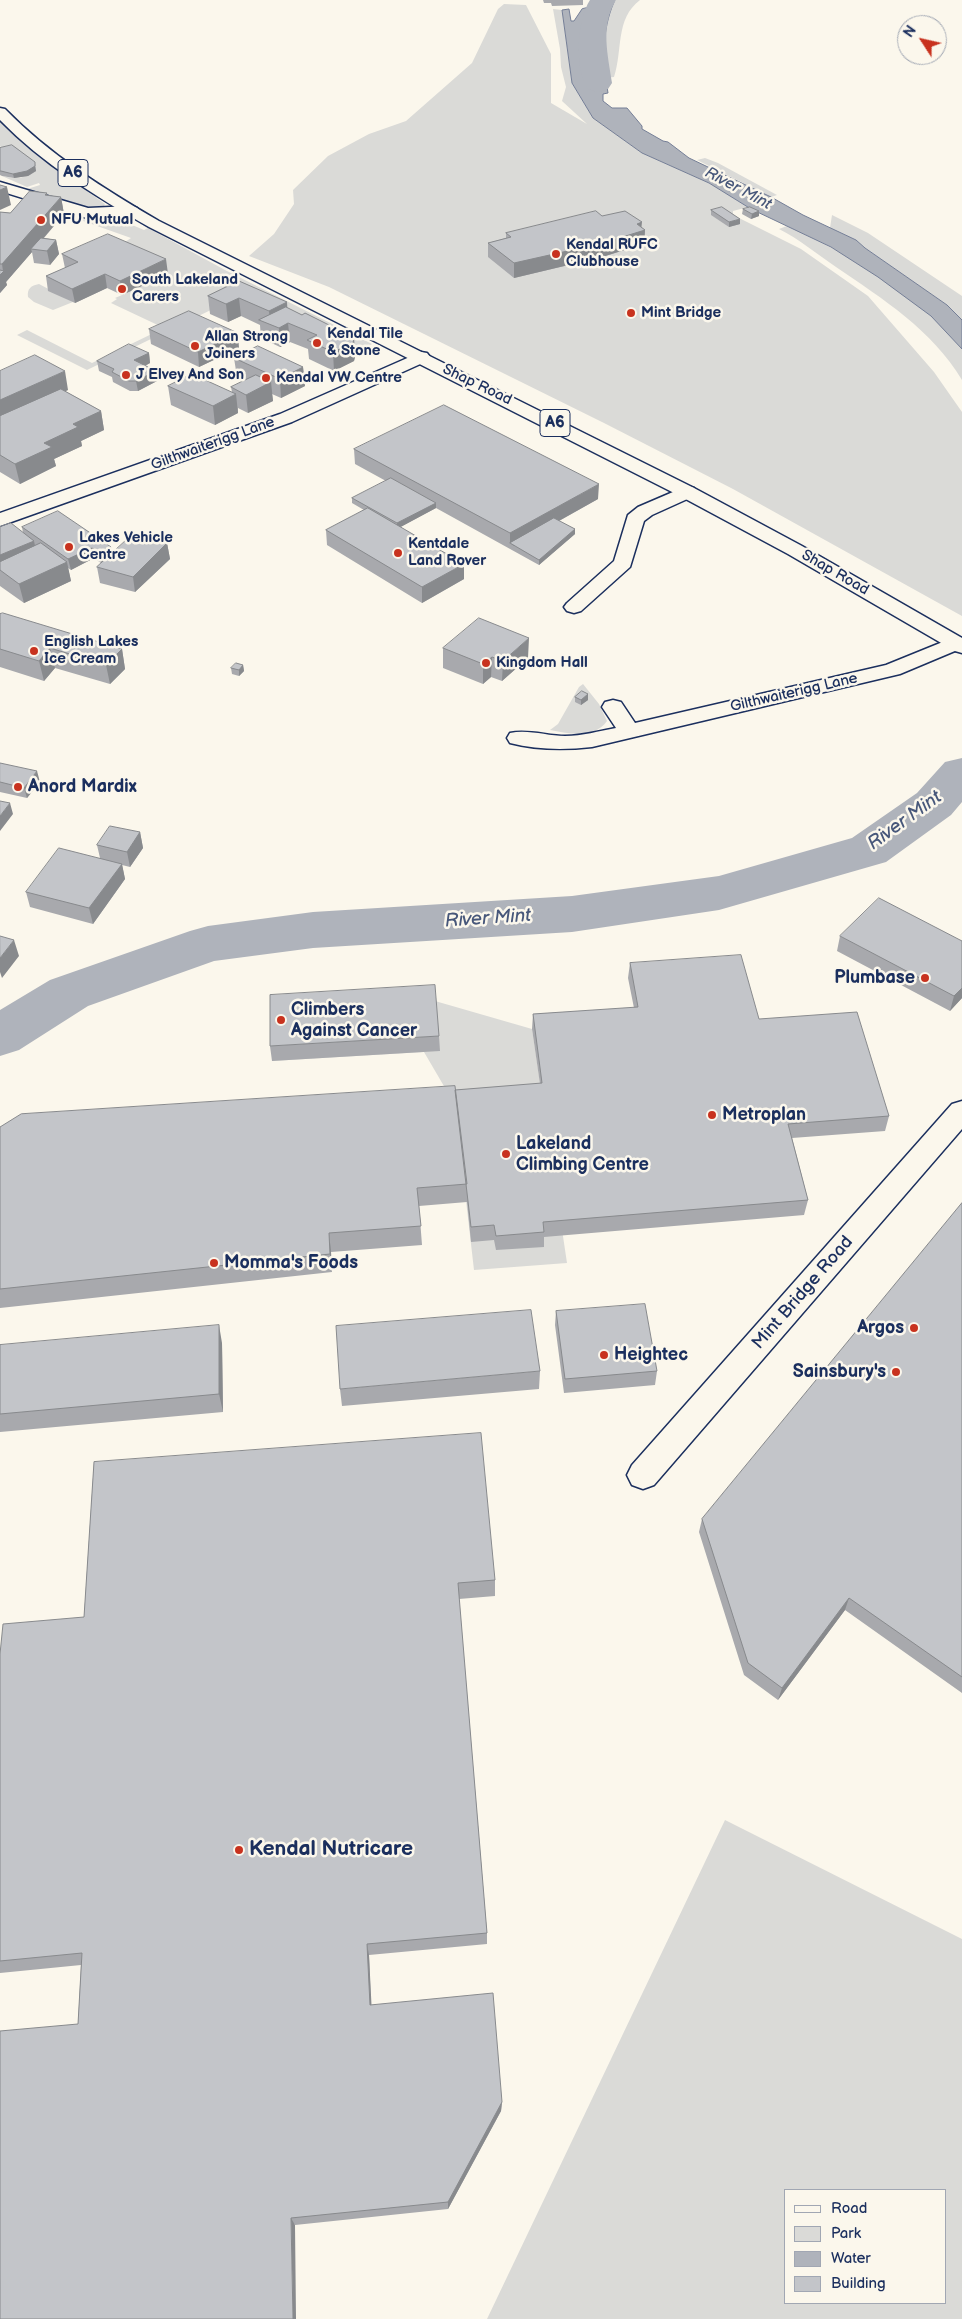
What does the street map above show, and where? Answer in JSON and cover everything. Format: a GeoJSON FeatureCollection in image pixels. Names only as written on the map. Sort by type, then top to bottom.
{"type":"FeatureCollection","features":[{"type":"Feature","properties":{"kind":"main road","name":"Shap Road"},"geometry":{"type":"LineString","coordinates":[[0,112],[52,158],[132,211],[209,253],[421,357],[687,492],[795,550],[959,645]]}},
{"type":"Feature","properties":{"kind":"main road"},"geometry":{"type":"LineString","coordinates":[[0,186],[87,213],[132,211]]}},
{"type":"Feature","properties":{"kind":"main road","name":"Gilthwaiterigg Lane"},"geometry":{"type":"LineString","coordinates":[[0,520],[286,418],[421,357]]}},
{"type":"Feature","properties":{"kind":"main road"},"geometry":{"type":"LineString","coordinates":[[574,607],[622,563],[635,520],[645,511],[687,492]]}},
{"type":"Feature","properties":{"kind":"main road","name":"Gilthwaiterigg Lane"},"geometry":{"type":"LineString","coordinates":[[518,738],[566,743],[592,740],[893,670],[959,645]]}},
{"type":"Feature","properties":{"kind":"main road"},"geometry":{"type":"LineString","coordinates":[[613,707],[629,731]]}},
{"type":"Feature","properties":{"kind":"main road","name":"Mint Bridge Road"},"geometry":{"type":"LineString","coordinates":[[643,1475],[962,1111]]}},
{"type":"Feature","properties":{"kind":"green space"},"geometry":{"type":"Polygon","coordinates":[[[616,0],[640,0],[632,8],[623,26],[614,77],[605,78],[603,48],[605,27],[611,8],[616,0]]]}},
{"type":"Feature","properties":{"kind":"green space","name":"Mint Bridge"},"geometry":{"type":"Polygon","coordinates":[[[504,4],[526,5],[551,54],[551,103],[587,124],[562,101],[566,87],[561,67],[553,9],[562,10],[572,83],[593,118],[642,153],[709,183],[748,207],[733,211],[733,215],[801,249],[868,296],[934,372],[962,412],[962,616],[733,489],[604,423],[329,287],[249,256],[274,234],[294,204],[293,190],[328,156],[369,134],[406,121],[472,63],[498,9],[504,4]]]}},
{"type":"Feature","properties":{"kind":"green space"},"geometry":{"type":"Polygon","coordinates":[[[0,122],[46,162],[105,204],[104,206],[90,210],[27,189],[40,185],[39,183],[27,187],[2,176],[20,178],[36,170],[35,167],[5,151],[0,146],[0,122]]]}},
{"type":"Feature","properties":{"kind":"green space"},"geometry":{"type":"Polygon","coordinates":[[[705,158],[777,195],[771,197],[697,160],[705,158]]]}},
{"type":"Feature","properties":{"kind":"green space"},"geometry":{"type":"Polygon","coordinates":[[[832,215],[868,233],[962,296],[962,320],[947,305],[856,240],[830,228],[832,215]]]}},
{"type":"Feature","properties":{"kind":"green space"},"geometry":{"type":"Polygon","coordinates":[[[69,216],[125,222],[144,230],[148,228],[225,270],[372,344],[369,346],[374,350],[365,352],[248,292],[87,370],[17,335],[27,330],[92,363],[164,328],[111,303],[117,299],[115,298],[122,295],[122,244],[131,238],[69,216]]]}},
{"type":"Feature","properties":{"kind":"green space"},"geometry":{"type":"Polygon","coordinates":[[[787,226],[825,244],[862,266],[897,289],[934,319],[962,349],[962,380],[950,362],[921,331],[871,291],[801,242],[779,229],[787,226]]]}},
{"type":"Feature","properties":{"kind":"green space"},"geometry":{"type":"Polygon","coordinates":[[[39,284],[73,302],[53,310],[34,302],[28,297],[28,291],[39,284]]]}},
{"type":"Feature","properties":{"kind":"green space"},"geometry":{"type":"Polygon","coordinates":[[[583,684],[599,704],[607,721],[602,727],[588,733],[573,734],[550,730],[558,724],[579,687],[583,684]]]}},
{"type":"Feature","properties":{"kind":"green space","name":"Lakeland Climbing Centre"},"geometry":{"type":"Polygon","coordinates":[[[435,1001],[532,1029],[567,1263],[474,1270],[455,1105],[424,1052],[272,1061],[272,1015],[435,1001]]]}},
{"type":"Feature","properties":{"kind":"green space"},"geometry":{"type":"Polygon","coordinates":[[[725,1820],[962,1939],[962,2319],[487,2319],[725,1820]]]}},
{"type":"Feature","properties":{"kind":"water"},"geometry":{"type":"Polygon","coordinates":[[[614,2],[605,36],[604,58],[608,93],[603,94],[603,101],[612,108],[627,108],[642,126],[642,129],[668,142],[689,158],[856,240],[947,305],[962,320],[962,349],[931,316],[878,277],[831,247],[751,209],[709,183],[642,153],[593,118],[572,83],[562,10],[569,9],[571,21],[574,21],[582,9],[614,2]]]}},
{"type":"Feature","properties":{"kind":"building"},"geometry":{"type":"Polygon","coordinates":[[[12,145],[35,162],[35,166],[27,171],[13,174],[0,171],[0,148],[12,145]]]}},
{"type":"Feature","properties":{"kind":"building"},"geometry":{"type":"Polygon","coordinates":[[[0,185],[7,187],[0,190],[0,185]]]}},
{"type":"Feature","properties":{"kind":"building"},"geometry":{"type":"Polygon","coordinates":[[[30,191],[61,197],[0,264],[0,212],[10,213],[30,191]]]}},
{"type":"Feature","properties":{"kind":"building"},"geometry":{"type":"Polygon","coordinates":[[[722,207],[740,219],[729,222],[711,210],[722,207]]]}},
{"type":"Feature","properties":{"kind":"building"},"geometry":{"type":"Polygon","coordinates":[[[750,207],[759,211],[752,214],[743,209],[750,207]]]}},
{"type":"Feature","properties":{"kind":"building"},"geometry":{"type":"Polygon","coordinates":[[[596,211],[602,216],[625,211],[642,222],[637,224],[645,230],[603,243],[514,263],[488,243],[511,237],[506,233],[596,211]]]}},
{"type":"Feature","properties":{"kind":"building"},"geometry":{"type":"Polygon","coordinates":[[[108,234],[166,259],[120,281],[105,274],[72,289],[46,276],[78,262],[62,254],[108,234]]]}},
{"type":"Feature","properties":{"kind":"building"},"geometry":{"type":"Polygon","coordinates":[[[41,238],[56,240],[47,251],[31,249],[41,238]]]}},
{"type":"Feature","properties":{"kind":"building"},"geometry":{"type":"Polygon","coordinates":[[[239,281],[287,302],[269,311],[239,298],[226,304],[208,296],[239,281]]]}},
{"type":"Feature","properties":{"kind":"building"},"geometry":{"type":"Polygon","coordinates":[[[286,307],[302,315],[305,313],[335,328],[332,329],[354,338],[353,343],[333,352],[307,340],[317,335],[288,323],[279,328],[259,320],[286,307]]]}},
{"type":"Feature","properties":{"kind":"building"},"geometry":{"type":"Polygon","coordinates":[[[189,311],[238,333],[198,352],[149,329],[189,311]]]}},
{"type":"Feature","properties":{"kind":"building"},"geometry":{"type":"Polygon","coordinates":[[[129,344],[149,353],[134,360],[156,371],[136,381],[129,381],[112,372],[114,369],[97,361],[129,344]]]}},
{"type":"Feature","properties":{"kind":"building"},"geometry":{"type":"Polygon","coordinates":[[[258,346],[303,367],[280,379],[234,358],[258,346]]]}},
{"type":"Feature","properties":{"kind":"building"},"geometry":{"type":"Polygon","coordinates":[[[35,355],[65,371],[0,400],[0,371],[35,355]]]}},
{"type":"Feature","properties":{"kind":"building"},"geometry":{"type":"Polygon","coordinates":[[[192,374],[236,394],[213,406],[168,386],[192,374]]]}},
{"type":"Feature","properties":{"kind":"building"},"geometry":{"type":"Polygon","coordinates":[[[256,375],[271,382],[246,395],[231,387],[256,375]]]}},
{"type":"Feature","properties":{"kind":"building"},"geometry":{"type":"Polygon","coordinates":[[[61,389],[101,411],[73,424],[78,427],[44,443],[52,447],[15,464],[0,455],[0,416],[61,389]]]}},
{"type":"Feature","properties":{"kind":"building"},"geometry":{"type":"Polygon","coordinates":[[[444,405],[599,484],[510,533],[354,449],[444,405]]]}},
{"type":"Feature","properties":{"kind":"building"},"geometry":{"type":"Polygon","coordinates":[[[391,478],[436,503],[397,523],[352,498],[391,478]]]}},
{"type":"Feature","properties":{"kind":"building"},"geometry":{"type":"Polygon","coordinates":[[[368,508],[464,564],[422,587],[326,530],[368,508]]]}},
{"type":"Feature","properties":{"kind":"building","name":"Lakes Vehicle Centre"},"geometry":{"type":"Polygon","coordinates":[[[58,511],[111,547],[99,552],[92,548],[68,559],[22,527],[58,511]]]}},
{"type":"Feature","properties":{"kind":"building"},"geometry":{"type":"Polygon","coordinates":[[[554,518],[575,529],[539,560],[510,543],[554,518]]]}},
{"type":"Feature","properties":{"kind":"building"},"geometry":{"type":"Polygon","coordinates":[[[11,523],[34,541],[0,555],[0,527],[11,523]]]}},
{"type":"Feature","properties":{"kind":"building"},"geometry":{"type":"Polygon","coordinates":[[[133,534],[167,543],[133,577],[97,567],[133,534]]]}},
{"type":"Feature","properties":{"kind":"building"},"geometry":{"type":"Polygon","coordinates":[[[41,543],[67,562],[19,584],[0,570],[0,562],[41,543]]]}},
{"type":"Feature","properties":{"kind":"building"},"geometry":{"type":"Polygon","coordinates":[[[3,613],[122,649],[106,665],[50,648],[39,661],[0,649],[0,614],[3,613]]]}},
{"type":"Feature","properties":{"kind":"building"},"geometry":{"type":"Polygon","coordinates":[[[479,618],[529,638],[503,661],[492,657],[483,664],[443,648],[479,618]]]}},
{"type":"Feature","properties":{"kind":"building"},"geometry":{"type":"Polygon","coordinates":[[[236,663],[243,665],[239,670],[231,668],[236,663]]]}},
{"type":"Feature","properties":{"kind":"building"},"geometry":{"type":"Polygon","coordinates":[[[582,691],[588,694],[581,700],[575,697],[582,691]]]}},
{"type":"Feature","properties":{"kind":"building"},"geometry":{"type":"Polygon","coordinates":[[[0,763],[37,771],[24,788],[0,782],[0,763]]]}},
{"type":"Feature","properties":{"kind":"building"},"geometry":{"type":"Polygon","coordinates":[[[0,801],[10,803],[0,816],[0,801]]]}},
{"type":"Feature","properties":{"kind":"building"},"geometry":{"type":"Polygon","coordinates":[[[110,826],[140,832],[127,852],[97,845],[110,826]]]}},
{"type":"Feature","properties":{"kind":"building"},"geometry":{"type":"Polygon","coordinates":[[[59,848],[122,864],[89,908],[26,892],[59,848]]]}},
{"type":"Feature","properties":{"kind":"building","name":"Plumbase"},"geometry":{"type":"Polygon","coordinates":[[[879,898],[962,941],[962,988],[954,996],[840,936],[879,898]]]}},
{"type":"Feature","properties":{"kind":"building"},"geometry":{"type":"Polygon","coordinates":[[[0,936],[14,940],[0,958],[0,936]]]}},
{"type":"Feature","properties":{"kind":"building","name":"Metroplan"},"geometry":{"type":"Polygon","coordinates":[[[741,955],[759,1019],[857,1012],[889,1116],[788,1124],[808,1200],[543,1222],[544,1232],[496,1236],[494,1225],[471,1227],[455,1090],[542,1083],[533,1014],[638,1007],[630,963],[741,955]]]}},
{"type":"Feature","properties":{"kind":"building"},"geometry":{"type":"Polygon","coordinates":[[[435,985],[439,1036],[270,1046],[270,995],[435,985]]]}},
{"type":"Feature","properties":{"kind":"building"},"geometry":{"type":"Polygon","coordinates":[[[455,1086],[467,1184],[417,1188],[421,1226],[329,1233],[330,1254],[0,1289],[0,1127],[21,1114],[455,1086]]]}},
{"type":"Feature","properties":{"kind":"building","name":"Sainsbury's"},"geometry":{"type":"Polygon","coordinates":[[[962,1203],[962,1677],[849,1598],[782,1688],[748,1663],[702,1519],[962,1203]]]}},
{"type":"Feature","properties":{"kind":"building","name":"Heightec"},"geometry":{"type":"Polygon","coordinates":[[[645,1304],[657,1371],[565,1379],[556,1311],[645,1304]]]}},
{"type":"Feature","properties":{"kind":"building"},"geometry":{"type":"Polygon","coordinates":[[[531,1310],[540,1371],[340,1389],[336,1326],[531,1310]]]}},
{"type":"Feature","properties":{"kind":"building"},"geometry":{"type":"Polygon","coordinates":[[[219,1325],[219,1394],[0,1414],[0,1345],[219,1325]]]}},
{"type":"Feature","properties":{"kind":"building","name":"Kendal Nutricare"},"geometry":{"type":"Polygon","coordinates":[[[481,1433],[495,1580],[458,1583],[487,1933],[367,1944],[370,2005],[493,1993],[502,2102],[448,2202],[291,2218],[293,2319],[0,2319],[0,2031],[78,2024],[82,1953],[0,1961],[0,1654],[3,1624],[84,1617],[94,1462],[481,1433]]]}},
{"type":"Feature","properties":{"kind":"waterway","name":"River Mint"},"geometry":{"type":"LineString","coordinates":[[598,83],[593,29],[597,9],[603,0]]}},
{"type":"Feature","properties":{"kind":"waterway","name":"River Mint"},"geometry":{"type":"LineString","coordinates":[[0,1036],[69,993],[208,944],[313,930],[572,914],[719,893],[869,850],[934,804],[962,773]]}},
{"type":"Feature","properties":{"kind":"place","name":"NFU Mutual"},"geometry":{"type":"Point","coordinates":[41,220]}},
{"type":"Feature","properties":{"kind":"place","name":"Kendal RUFC Clubhouse"},"geometry":{"type":"Point","coordinates":[556,254]}},
{"type":"Feature","properties":{"kind":"place","name":"South Lakeland Carers"},"geometry":{"type":"Point","coordinates":[122,289]}},
{"type":"Feature","properties":{"kind":"place","name":"Mint Bridge"},"geometry":{"type":"Point","coordinates":[631,313]}},
{"type":"Feature","properties":{"kind":"place","name":"Kendal Tile & Stone"},"geometry":{"type":"Point","coordinates":[317,343]}},
{"type":"Feature","properties":{"kind":"place","name":"Allan Strong Joiners"},"geometry":{"type":"Point","coordinates":[195,346]}},
{"type":"Feature","properties":{"kind":"place","name":"J Elvey And Son"},"geometry":{"type":"Point","coordinates":[126,375]}},
{"type":"Feature","properties":{"kind":"place","name":"Kendal VW Centre"},"geometry":{"type":"Point","coordinates":[266,378]}},
{"type":"Feature","properties":{"kind":"place","name":"Lakes Vehicle Centre"},"geometry":{"type":"Point","coordinates":[69,547]}},
{"type":"Feature","properties":{"kind":"place","name":"Kentdale Land Rover"},"geometry":{"type":"Point","coordinates":[398,553]}},
{"type":"Feature","properties":{"kind":"place","name":"English Lakes Ice Cream"},"geometry":{"type":"Point","coordinates":[34,651]}},
{"type":"Feature","properties":{"kind":"place","name":"Kingdom Hall"},"geometry":{"type":"Point","coordinates":[486,663]}},
{"type":"Feature","properties":{"kind":"place","name":"Anord Mardix"},"geometry":{"type":"Point","coordinates":[18,787]}},
{"type":"Feature","properties":{"kind":"place","name":"Plumbase"},"geometry":{"type":"Point","coordinates":[925,978]}},
{"type":"Feature","properties":{"kind":"place","name":"Climbers Against Cancer"},"geometry":{"type":"Point","coordinates":[281,1020]}},
{"type":"Feature","properties":{"kind":"place","name":"Metroplan"},"geometry":{"type":"Point","coordinates":[712,1115]}},
{"type":"Feature","properties":{"kind":"place","name":"Lakeland Climbing Centre"},"geometry":{"type":"Point","coordinates":[506,1154]}},
{"type":"Feature","properties":{"kind":"place","name":"Momma's Foods"},"geometry":{"type":"Point","coordinates":[214,1263]}},
{"type":"Feature","properties":{"kind":"place","name":"Argos"},"geometry":{"type":"Point","coordinates":[914,1328]}},
{"type":"Feature","properties":{"kind":"place","name":"Heightec"},"geometry":{"type":"Point","coordinates":[604,1355]}},
{"type":"Feature","properties":{"kind":"place","name":"Sainsbury's"},"geometry":{"type":"Point","coordinates":[896,1372]}},
{"type":"Feature","properties":{"kind":"place","name":"Kendal Nutricare"},"geometry":{"type":"Point","coordinates":[239,1850]}}]}
